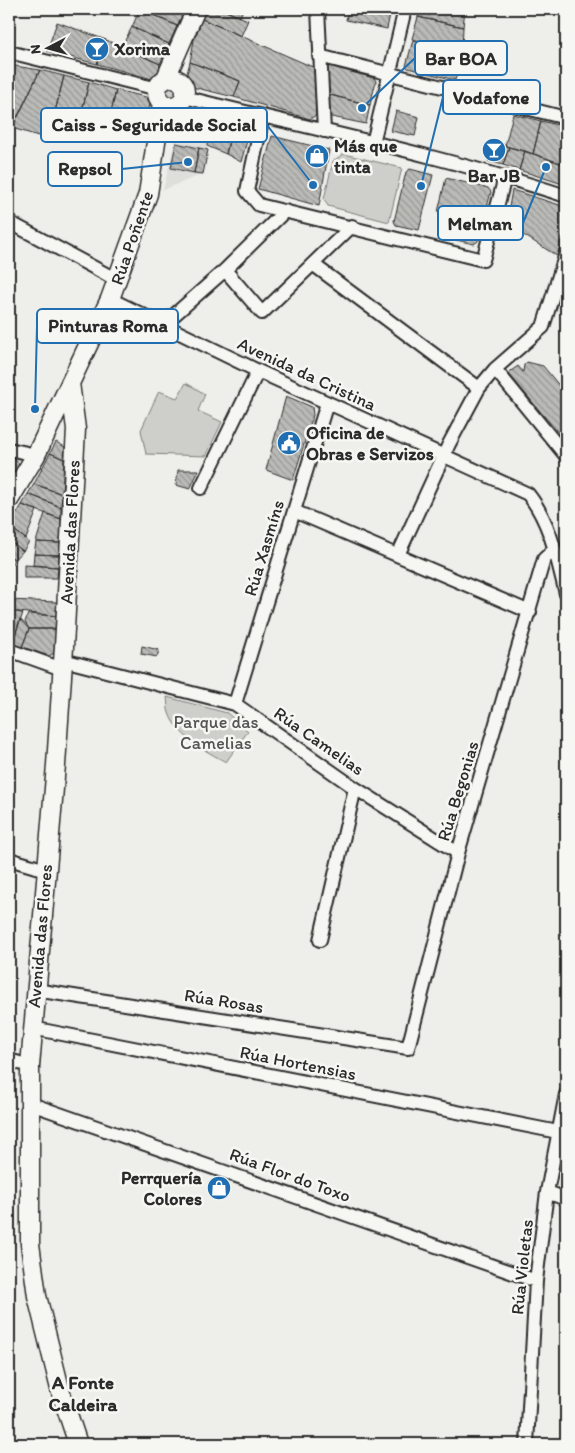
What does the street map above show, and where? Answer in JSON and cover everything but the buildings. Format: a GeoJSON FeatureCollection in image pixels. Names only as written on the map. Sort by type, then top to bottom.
{"type":"FeatureCollection","features":[{"type":"Feature","properties":{"kind":"street","name":"Rúa Poñente"},"geometry":{"type":"LineString","coordinates":[[9,500],[36,455],[118,280],[144,211],[153,173],[158,162],[169,95],[196,9]]}},
{"type":"Feature","properties":{"kind":"street"},"geometry":{"type":"LineString","coordinates":[[318,9],[324,131]]}},
{"type":"Feature","properties":{"kind":"street"},"geometry":{"type":"LineString","coordinates":[[373,143],[405,9]]}},
{"type":"Feature","properties":{"kind":"street"},"geometry":{"type":"LineString","coordinates":[[9,52],[169,95],[263,116],[505,177],[566,196]]}},
{"type":"Feature","properties":{"kind":"street"},"geometry":{"type":"LineString","coordinates":[[319,56],[390,72],[566,118]]}},
{"type":"Feature","properties":{"kind":"street"},"geometry":{"type":"LineString","coordinates":[[263,116],[247,191],[259,205],[352,226],[483,260],[505,177]]}},
{"type":"Feature","properties":{"kind":"street"},"geometry":{"type":"LineString","coordinates":[[164,324],[225,270],[286,211]]}},
{"type":"Feature","properties":{"kind":"street"},"geometry":{"type":"LineString","coordinates":[[9,222],[118,280]]}},
{"type":"Feature","properties":{"kind":"street"},"geometry":{"type":"LineString","coordinates":[[225,270],[262,313],[314,265],[352,226]]}},
{"type":"Feature","properties":{"kind":"street"},"geometry":{"type":"LineString","coordinates":[[398,555],[444,456],[479,388],[495,369],[542,327],[566,253]]}},
{"type":"Feature","properties":{"kind":"street"},"geometry":{"type":"LineString","coordinates":[[314,265],[479,388]]}},
{"type":"Feature","properties":{"kind":"street","name":"Avenida da Cristina"},"geometry":{"type":"LineString","coordinates":[[110,299],[258,371],[528,494],[540,508],[566,594]]}},
{"type":"Feature","properties":{"kind":"street"},"geometry":{"type":"LineString","coordinates":[[495,369],[566,456]]}},
{"type":"Feature","properties":{"kind":"street"},"geometry":{"type":"LineString","coordinates":[[201,488],[258,371]]}},
{"type":"Feature","properties":{"kind":"street","name":"Avenida das Flores"},"geometry":{"type":"LineString","coordinates":[[70,383],[75,422],[62,664],[56,765],[35,990],[30,1066],[30,1244],[37,1296],[61,1392],[78,1444]]}},
{"type":"Feature","properties":{"kind":"street","name":"Rúa Xasmíns"},"geometry":{"type":"LineString","coordinates":[[234,704],[327,403]]}},
{"type":"Feature","properties":{"kind":"street"},"geometry":{"type":"LineString","coordinates":[[54,416],[66,416],[75,422]]}},
{"type":"Feature","properties":{"kind":"street"},"geometry":{"type":"LineString","coordinates":[[9,449],[36,455]]}},
{"type":"Feature","properties":{"kind":"street"},"geometry":{"type":"LineString","coordinates":[[294,511],[530,612]]}},
{"type":"Feature","properties":{"kind":"street","name":"Rúa Begonias"},"geometry":{"type":"LineString","coordinates":[[408,1048],[458,853],[544,559],[554,550]]}},
{"type":"Feature","properties":{"kind":"street","name":"Rúa Camelias"},"geometry":{"type":"LineString","coordinates":[[9,650],[234,704],[355,788],[458,853]]}},
{"type":"Feature","properties":{"kind":"street"},"geometry":{"type":"LineString","coordinates":[[320,940],[355,788]]}},
{"type":"Feature","properties":{"kind":"street"},"geometry":{"type":"LineString","coordinates":[[9,858],[46,870]]}},
{"type":"Feature","properties":{"kind":"street","name":"Rúa Rosas"},"geometry":{"type":"LineString","coordinates":[[35,990],[408,1048]]}},
{"type":"Feature","properties":{"kind":"street","name":"Rúa Hortensias"},"geometry":{"type":"LineString","coordinates":[[32,1028],[561,1128]]}},
{"type":"Feature","properties":{"kind":"street"},"geometry":{"type":"LineString","coordinates":[[9,1060],[30,1066]]}},
{"type":"Feature","properties":{"kind":"street","name":"Rúa Violetas"},"geometry":{"type":"LineString","coordinates":[[527,1444],[536,1281],[547,1192],[561,1128],[566,1094]]}},
{"type":"Feature","properties":{"kind":"street","name":"Rúa Flor do Toxo"},"geometry":{"type":"LineString","coordinates":[[31,1104],[536,1281]]}},
{"type":"Feature","properties":{"kind":"street"},"geometry":{"type":"LineString","coordinates":[[547,1192],[566,1199]]}},
{"type":"Feature","properties":{"kind":"shaded area"},"geometry":{"type":"Polygon","coordinates":[[[186,114],[208,141],[203,174],[163,190],[181,118],[186,114]]]}},
{"type":"Feature","properties":{"kind":"green space"},"geometry":{"type":"Polygon","coordinates":[[[169,86],[173,86],[177,92],[173,98],[169,98],[165,94],[165,90],[169,86]]]}},
{"type":"Feature","properties":{"kind":"green space"},"geometry":{"type":"Polygon","coordinates":[[[344,154],[402,168],[389,222],[328,206],[324,199],[333,161],[344,154]]]}},
{"type":"Feature","properties":{"kind":"green space"},"geometry":{"type":"Polygon","coordinates":[[[186,383],[205,394],[198,411],[222,422],[206,456],[146,454],[141,430],[159,391],[177,398],[186,383]]]}},
{"type":"Feature","properties":{"kind":"green space","name":"Parque das Camelias"},"geometry":{"type":"Polygon","coordinates":[[[167,697],[227,713],[248,731],[226,762],[193,742],[178,729],[168,711],[167,697]]]}},
{"type":"Feature","properties":{"kind":"place","name":"Xorima"},"geometry":{"type":"Point","coordinates":[97,49]}},
{"type":"Feature","properties":{"kind":"place","name":"Bar BOA"},"geometry":{"type":"Point","coordinates":[362,108]}},
{"type":"Feature","properties":{"kind":"place","name":"Bar JB"},"geometry":{"type":"Point","coordinates":[494,150]}},
{"type":"Feature","properties":{"kind":"place","name":"Más que tinta"},"geometry":{"type":"Point","coordinates":[317,156]}},
{"type":"Feature","properties":{"kind":"place","name":"Repsol"},"geometry":{"type":"Point","coordinates":[188,162]}},
{"type":"Feature","properties":{"kind":"place","name":"Melman"},"geometry":{"type":"Point","coordinates":[546,167]}},
{"type":"Feature","properties":{"kind":"place","name":"Caiss - Seguridade Social"},"geometry":{"type":"Point","coordinates":[313,185]}},
{"type":"Feature","properties":{"kind":"place","name":"Vodafone"},"geometry":{"type":"Point","coordinates":[421,186]}},
{"type":"Feature","properties":{"kind":"place","name":"Pinturas Roma"},"geometry":{"type":"Point","coordinates":[35,409]}},
{"type":"Feature","properties":{"kind":"place","name":"Oficina de Obras e Servizos"},"geometry":{"type":"Point","coordinates":[289,443]}},
{"type":"Feature","properties":{"kind":"place","name":"Perrquería Colores"},"geometry":{"type":"Point","coordinates":[219,1188]}},
{"type":"Feature","properties":{"kind":"district","name":"A Fonte Caldeira"},"geometry":{"type":"Point","coordinates":[83,1393]}}]}
